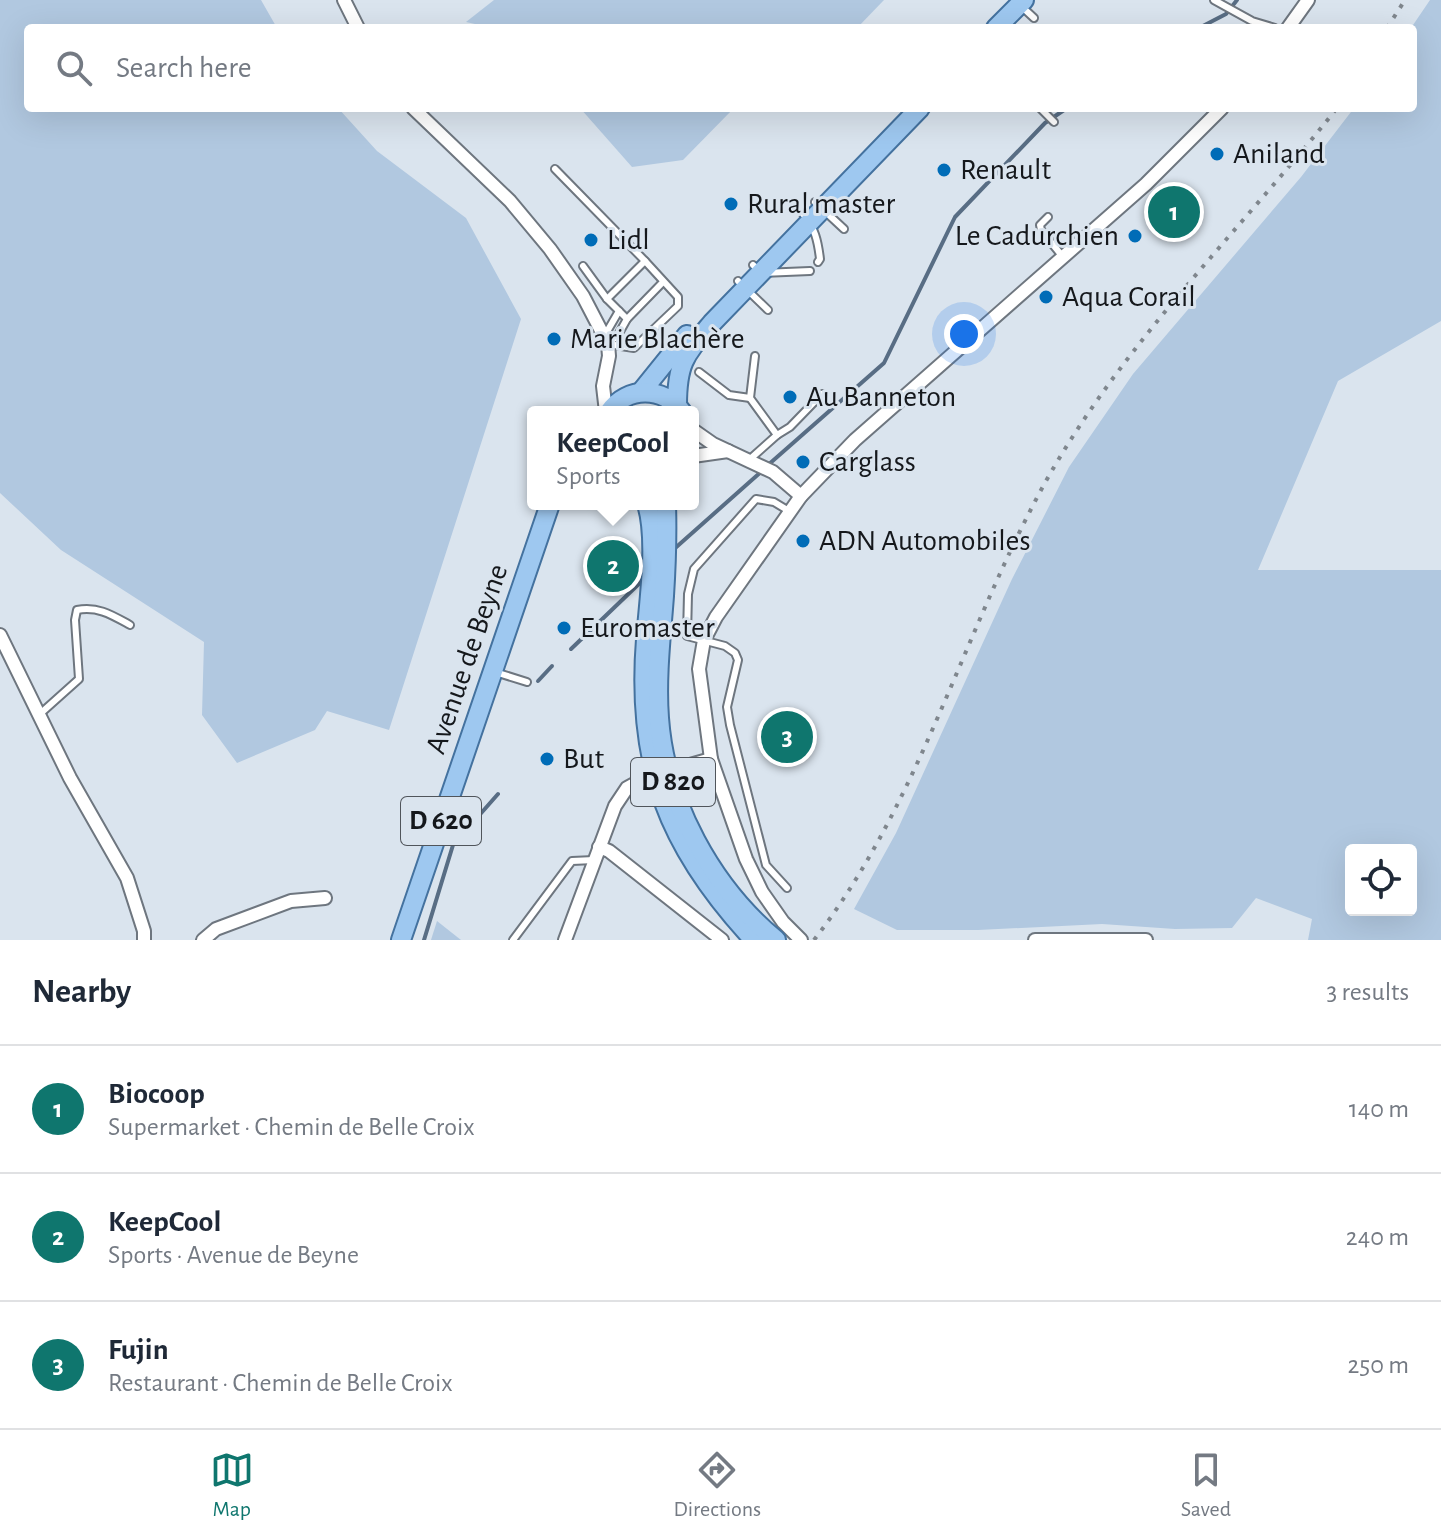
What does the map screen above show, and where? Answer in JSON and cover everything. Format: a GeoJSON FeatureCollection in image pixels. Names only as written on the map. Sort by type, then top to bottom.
{"type":"FeatureCollection","features":[{"type":"Feature","properties":{"kind":"main road"},"geometry":{"type":"LineString","coordinates":[[987,24],[1017,1]]}},
{"type":"Feature","properties":{"kind":"main road"},"geometry":{"type":"LineString","coordinates":[[999,24],[1017,1]]}},
{"type":"Feature","properties":{"kind":"main road"},"geometry":{"type":"LineString","coordinates":[[813,212],[901,112]]}},
{"type":"Feature","properties":{"kind":"main road"},"geometry":{"type":"LineString","coordinates":[[616,406],[634,394],[685,338],[916,112]]}},
{"type":"Feature","properties":{"kind":"main road"},"geometry":{"type":"LineString","coordinates":[[680,406],[677,377],[685,355],[742,284]]}},
{"type":"Feature","properties":{"kind":"main road"},"geometry":{"type":"LineString","coordinates":[[634,394],[667,397],[678,406]]}},
{"type":"Feature","properties":{"kind":"main road","name":"Avenue de Beyne"},"geometry":{"type":"LineString","coordinates":[[401,940],[548,510]]}},
{"type":"Feature","properties":{"kind":"main road","name":"Avenue de Beyne"},"geometry":{"type":"LineString","coordinates":[[541,533],[557,510]]}},
{"type":"Feature","properties":{"kind":"main road","name":"D 820"},"geometry":{"type":"LineString","coordinates":[[649,510],[659,533]]}},
{"type":"Feature","properties":{"kind":"main road","name":"D 820"},"geometry":{"type":"LineString","coordinates":[[665,510],[659,533],[657,595],[659,719],[666,759],[680,804],[702,853],[724,886],[776,940]]}},
{"type":"Feature","properties":{"kind":"main road","name":"D 820"},"geometry":{"type":"LineString","coordinates":[[657,595],[644,662],[644,722],[666,809],[697,871],[720,904],[754,940]]}},
{"type":"Feature","properties":{"kind":"street"},"geometry":{"type":"LineString","coordinates":[[1291,24],[1308,0]]}},
{"type":"Feature","properties":{"kind":"street"},"geometry":{"type":"LineString","coordinates":[[350,3],[357,24]]}},
{"type":"Feature","properties":{"kind":"street"},"geometry":{"type":"LineString","coordinates":[[417,112],[510,201],[583,296],[606,339],[603,386],[606,406]]}},
{"type":"Feature","properties":{"kind":"street"},"geometry":{"type":"LineString","coordinates":[[801,940],[783,922],[762,892],[746,859],[711,759],[699,669],[704,640],[716,617],[789,511],[855,440],[1146,184],[1218,112]]}},
{"type":"Feature","properties":{"kind":"street"},"geometry":{"type":"LineString","coordinates":[[605,373],[611,383],[634,394]]}},
{"type":"Feature","properties":{"kind":"street"},"geometry":{"type":"LineString","coordinates":[[699,434],[773,472],[801,496]]}},
{"type":"Feature","properties":{"kind":"street"},"geometry":{"type":"LineString","coordinates":[[699,455],[728,451]]}},
{"type":"Feature","properties":{"kind":"street"},"geometry":{"type":"LineString","coordinates":[[0,635],[41,713],[70,778],[127,878],[144,940]]}},
{"type":"Feature","properties":{"kind":"street"},"geometry":{"type":"LineString","coordinates":[[676,769],[711,759]]}},
{"type":"Feature","properties":{"kind":"street"},"geometry":{"type":"LineString","coordinates":[[565,940],[615,806],[627,788],[647,777]]}},
{"type":"Feature","properties":{"kind":"street"},"geometry":{"type":"LineString","coordinates":[[597,853],[609,851],[722,940]]}},
{"type":"Feature","properties":{"kind":"street"},"geometry":{"type":"LineString","coordinates":[[203,940],[216,929],[291,901],[325,898]]}},
{"type":"Feature","properties":{"kind":"street"},"geometry":{"type":"LineString","coordinates":[[1035,940],[1146,940]]}},
{"type":"Feature","properties":{"kind":"lane"},"geometry":{"type":"LineString","coordinates":[[1214,0],[1262,24]]}},
{"type":"Feature","properties":{"kind":"lane"},"geometry":{"type":"LineString","coordinates":[[1017,1],[1034,18]]}},
{"type":"Feature","properties":{"kind":"lane"},"geometry":{"type":"LineString","coordinates":[[1044,112],[1054,122]]}},
{"type":"Feature","properties":{"kind":"lane"},"geometry":{"type":"LineString","coordinates":[[555,169],[678,297],[678,306],[634,348],[606,339]]}},
{"type":"Feature","properties":{"kind":"lane"},"geometry":{"type":"LineString","coordinates":[[813,212],[844,229]]}},
{"type":"Feature","properties":{"kind":"lane"},"geometry":{"type":"LineString","coordinates":[[813,212],[818,262]]}},
{"type":"Feature","properties":{"kind":"lane"},"geometry":{"type":"LineString","coordinates":[[1048,217],[1040,225],[1041,230],[1063,257]]}},
{"type":"Feature","properties":{"kind":"lane"},"geometry":{"type":"LineString","coordinates":[[607,299],[645,261]]}},
{"type":"Feature","properties":{"kind":"lane"},"geometry":{"type":"LineString","coordinates":[[583,266],[607,299],[627,319]]}},
{"type":"Feature","properties":{"kind":"lane"},"geometry":{"type":"LineString","coordinates":[[758,269],[810,271]]}},
{"type":"Feature","properties":{"kind":"lane"},"geometry":{"type":"LineString","coordinates":[[606,339],[618,335],[627,319],[663,282]]}},
{"type":"Feature","properties":{"kind":"lane"},"geometry":{"type":"LineString","coordinates":[[742,284],[768,310]]}},
{"type":"Feature","properties":{"kind":"lane"},"geometry":{"type":"LineString","coordinates":[[606,339],[619,311]]}},
{"type":"Feature","properties":{"kind":"lane"},"geometry":{"type":"LineString","coordinates":[[755,356],[750,398],[777,435]]}},
{"type":"Feature","properties":{"kind":"lane"},"geometry":{"type":"LineString","coordinates":[[699,372],[729,395],[750,398]]}},
{"type":"Feature","properties":{"kind":"lane"},"geometry":{"type":"LineString","coordinates":[[753,461],[822,394]]}},
{"type":"Feature","properties":{"kind":"lane"},"geometry":{"type":"LineString","coordinates":[[787,888],[766,865],[730,725],[727,707],[738,660],[735,653],[725,646],[687,636],[688,594],[694,569],[756,499],[774,502],[789,511]]}},
{"type":"Feature","properties":{"kind":"lane"},"geometry":{"type":"LineString","coordinates":[[41,713],[79,679],[77,610],[98,609],[130,625]]}},
{"type":"Feature","properties":{"kind":"lane"},"geometry":{"type":"LineString","coordinates":[[491,671],[527,682]]}},
{"type":"Feature","properties":{"kind":"lane"},"geometry":{"type":"LineString","coordinates":[[513,940],[572,861],[597,853]]}},
{"type":"Feature","properties":{"kind":"shaded area"},"geometry":{"type":"Polygon","coordinates":[[[0,0],[261,0],[275,24],[24,24],[24,112],[342,112],[377,151],[466,218],[521,319],[389,730],[327,711],[315,730],[237,763],[202,715],[204,642],[61,550],[0,493],[0,0]]]}},
{"type":"Feature","properties":{"kind":"shaded area"},"geometry":{"type":"Polygon","coordinates":[[[494,0],[884,0],[861,24],[466,22],[494,0]]]}},
{"type":"Feature","properties":{"kind":"shaded area"},"geometry":{"type":"Polygon","coordinates":[[[1430,0],[1441,0],[1441,321],[1338,381],[1258,570],[1441,570],[1441,940],[1308,940],[1312,919],[1256,898],[1232,928],[1175,929],[1102,924],[897,930],[854,909],[896,833],[1012,579],[1069,467],[1133,374],[1301,177],[1351,112],[1417,112],[1417,24],[1414,24],[1430,0]]]}},
{"type":"Feature","properties":{"kind":"shaded area"},"geometry":{"type":"Polygon","coordinates":[[[584,112],[730,112],[683,160],[632,167],[584,112]]]}},
{"type":"Feature","properties":{"kind":"shaded area"},"geometry":{"type":"Polygon","coordinates":[[[437,921],[461,940],[431,940],[437,921]]]}},
{"type":"Feature","properties":{"kind":"waterway"},"geometry":{"type":"LineString","coordinates":[[1207,24],[1226,14],[1237,0]]}},
{"type":"Feature","properties":{"kind":"waterway"},"geometry":{"type":"LineString","coordinates":[[768,465],[884,363],[955,217],[1045,123],[1061,112]]}},
{"type":"Feature","properties":{"kind":"waterway"},"geometry":{"type":"LineString","coordinates":[[673,550],[762,471]]}},
{"type":"Feature","properties":{"kind":"waterway"},"geometry":{"type":"LineString","coordinates":[[571,649],[644,579]]}},
{"type":"Feature","properties":{"kind":"waterway"},"geometry":{"type":"LineString","coordinates":[[538,681],[552,666]]}},
{"type":"Feature","properties":{"kind":"waterway"},"geometry":{"type":"LineString","coordinates":[[424,940],[453,845],[498,794]]}},
{"type":"Feature","properties":{"kind":"railway"},"geometry":{"type":"LineString","coordinates":[[1390,24],[1405,0]]}},
{"type":"Feature","properties":{"kind":"railway"},"geometry":{"type":"LineString","coordinates":[[814,940],[851,887],[883,832],[939,715],[1017,538],[1077,430],[1184,289],[1334,112]]}},
{"type":"Feature","properties":{"kind":"place","name":"Aniland"},"geometry":{"type":"Point","coordinates":[1217,154]}},
{"type":"Feature","properties":{"kind":"place","name":"Renault"},"geometry":{"type":"Point","coordinates":[944,170]}},
{"type":"Feature","properties":{"kind":"place","name":"Rural master"},"geometry":{"type":"Point","coordinates":[731,204]}},
{"type":"Feature","properties":{"kind":"place","name":"Biocoop"},"geometry":{"type":"Point","coordinates":[1174,212]}},
{"type":"Feature","properties":{"kind":"place","name":"Le Cadurchien"},"geometry":{"type":"Point","coordinates":[1135,236]}},
{"type":"Feature","properties":{"kind":"place","name":"Lidl"},"geometry":{"type":"Point","coordinates":[591,240]}},
{"type":"Feature","properties":{"kind":"place","name":"Aqua Corail"},"geometry":{"type":"Point","coordinates":[1046,297]}},
{"type":"Feature","properties":{"kind":"place","name":"Marie Blachère"},"geometry":{"type":"Point","coordinates":[554,339]}},
{"type":"Feature","properties":{"kind":"place","name":"Au Banneton"},"geometry":{"type":"Point","coordinates":[790,397]}},
{"type":"Feature","properties":{"kind":"place","name":"Carglass"},"geometry":{"type":"Point","coordinates":[803,462]}},
{"type":"Feature","properties":{"kind":"place","name":"ADN Automobiles"},"geometry":{"type":"Point","coordinates":[803,541]}},
{"type":"Feature","properties":{"kind":"place","name":"KeepCool"},"geometry":{"type":"Point","coordinates":[613,566]}},
{"type":"Feature","properties":{"kind":"place","name":"Euromaster"},"geometry":{"type":"Point","coordinates":[564,628]}},
{"type":"Feature","properties":{"kind":"place","name":"Fujin"},"geometry":{"type":"Point","coordinates":[787,737]}},
{"type":"Feature","properties":{"kind":"place","name":"But"},"geometry":{"type":"Point","coordinates":[547,759]}}]}
